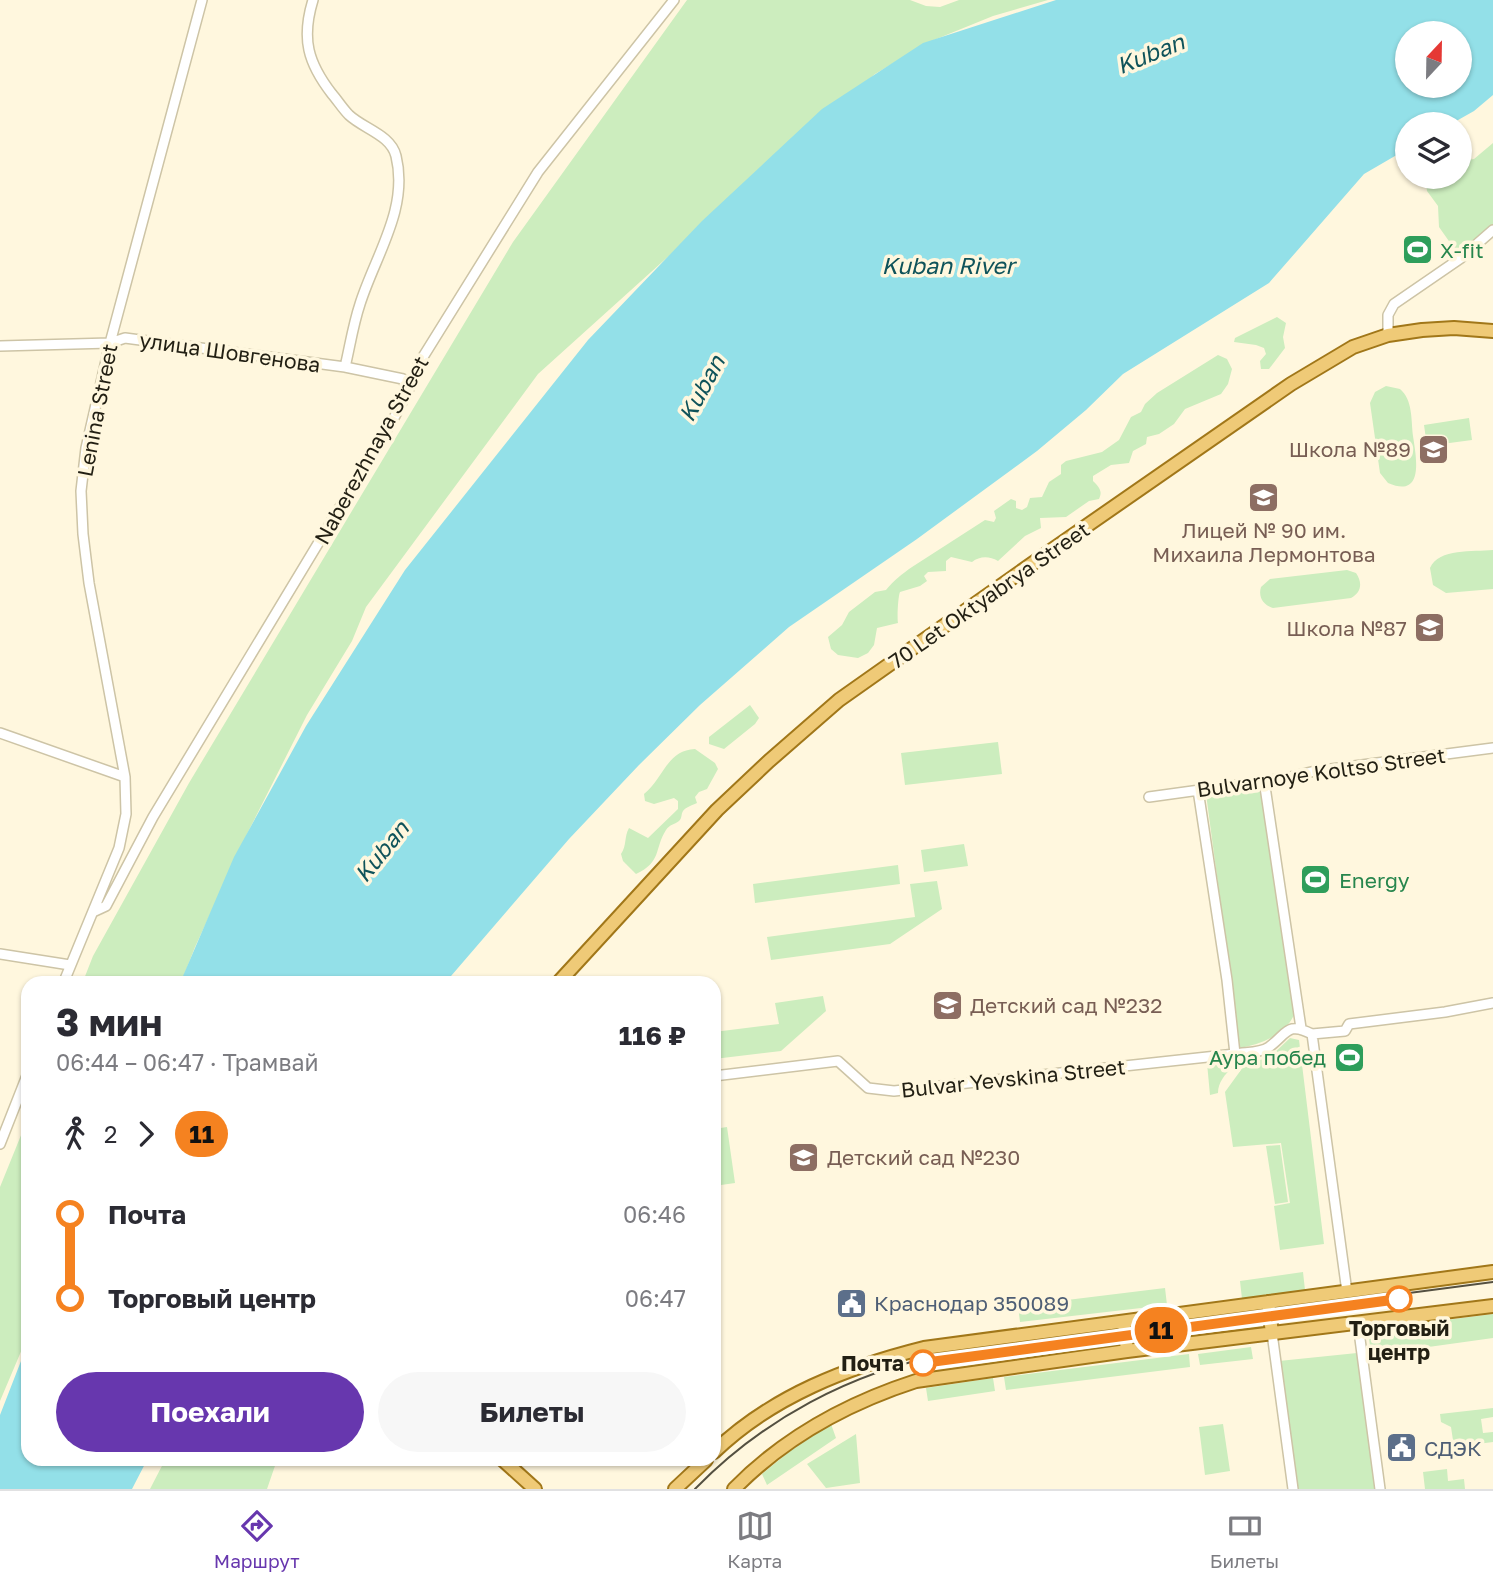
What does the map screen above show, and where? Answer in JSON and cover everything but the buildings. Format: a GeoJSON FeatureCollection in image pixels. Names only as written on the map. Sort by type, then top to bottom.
{"type":"FeatureCollection","features":[{"type":"Feature","properties":{"kind":"main road","name":"70 Let Oktyabrya Street"},"geometry":{"type":"LineString","coordinates":[[564,976],[717,810],[839,700],[1291,384],[1353,347],[1388,335],[1454,328],[1493,331]]}},
{"type":"Feature","properties":{"kind":"main road"},"geometry":{"type":"LineString","coordinates":[[721,1445],[753,1420],[800,1392],[860,1366],[944,1344],[1493,1272]]}},
{"type":"Feature","properties":{"kind":"main road"},"geometry":{"type":"LineString","coordinates":[[1268,1302],[1272,1333]]}},
{"type":"Feature","properties":{"kind":"main road"},"geometry":{"type":"LineString","coordinates":[[734,1489],[748,1474],[833,1415],[888,1390],[934,1378],[1493,1306]]}},
{"type":"Feature","properties":{"kind":"main road"},"geometry":{"type":"LineString","coordinates":[[1124,1321],[1127,1352]]}},
{"type":"Feature","properties":{"kind":"main road"},"geometry":{"type":"LineString","coordinates":[[510,1466],[536,1489]]}},
{"type":"Feature","properties":{"kind":"main road"},"geometry":{"type":"LineString","coordinates":[[675,1489],[700,1466]]}},
{"type":"Feature","properties":{"kind":"street","name":"Lenina Street"},"geometry":{"type":"LineString","coordinates":[[66,976],[119,848],[126,814],[125,777],[89,583],[83,534],[82,491],[86,448],[110,343],[202,0]]}},
{"type":"Feature","properties":{"kind":"street"},"geometry":{"type":"LineString","coordinates":[[313,0],[306,32],[317,75],[349,115],[388,142],[396,154],[400,189],[394,216],[359,304],[345,367]]}},
{"type":"Feature","properties":{"kind":"street","name":"Naberezhnaya Street"},"geometry":{"type":"LineString","coordinates":[[93,912],[106,906],[153,817],[408,393],[418,365],[538,172],[674,0]]}},
{"type":"Feature","properties":{"kind":"street"},"geometry":{"type":"LineString","coordinates":[[1388,335],[1388,315],[1394,304],[1461,257],[1493,230]]}},
{"type":"Feature","properties":{"kind":"street","name":"улица Шовгенова"},"geometry":{"type":"LineString","coordinates":[[0,346],[110,343],[125,338],[345,367],[403,379]]}},
{"type":"Feature","properties":{"kind":"street"},"geometry":{"type":"LineString","coordinates":[[408,393],[403,379],[418,365]]}},
{"type":"Feature","properties":{"kind":"street"},"geometry":{"type":"LineString","coordinates":[[0,733],[125,777]]}},
{"type":"Feature","properties":{"kind":"street","name":"Bulvarnoye Koltso Street"},"geometry":{"type":"LineString","coordinates":[[1149,797],[1315,771],[1493,748]]}},
{"type":"Feature","properties":{"kind":"street"},"geometry":{"type":"LineString","coordinates":[[1264,780],[1301,1028],[1312,1034],[1345,1031],[1349,1024],[1493,1003]]}},
{"type":"Feature","properties":{"kind":"street"},"geometry":{"type":"LineString","coordinates":[[1198,790],[1227,980],[1235,1054]]}},
{"type":"Feature","properties":{"kind":"street"},"geometry":{"type":"LineString","coordinates":[[0,954],[70,965]]}},
{"type":"Feature","properties":{"kind":"street","name":"Bulvar Yevskina Street"},"geometry":{"type":"LineString","coordinates":[[721,1075],[838,1061],[868,1088],[894,1091],[1235,1054],[1267,1049],[1284,1031],[1301,1028]]}},
{"type":"Feature","properties":{"kind":"street"},"geometry":{"type":"LineString","coordinates":[[1312,1034],[1347,1292]]}},
{"type":"Feature","properties":{"kind":"street"},"geometry":{"type":"LineString","coordinates":[[0,1144],[21,1091]]}},
{"type":"Feature","properties":{"kind":"street"},"geometry":{"type":"LineString","coordinates":[[1358,1324],[1380,1489]]}},
{"type":"Feature","properties":{"kind":"street"},"geometry":{"type":"LineString","coordinates":[[1272,1333],[1293,1489]]}},
{"type":"Feature","properties":{"kind":"green space"},"geometry":{"type":"Polygon","coordinates":[[[687,0],[910,0],[926,6],[940,7],[959,0],[1048,0],[993,16],[929,42],[875,74],[538,374],[366,607],[352,641],[307,715],[248,832],[184,976],[85,976],[93,956],[189,783],[513,242],[687,0]]]}},
{"type":"Feature","properties":{"kind":"green space"},"geometry":{"type":"Polygon","coordinates":[[[1493,143],[1493,225],[1458,254],[1439,227],[1438,206],[1427,189],[1472,189],[1474,159],[1493,143]]]}},
{"type":"Feature","properties":{"kind":"green space"},"geometry":{"type":"Polygon","coordinates":[[[1277,317],[1286,323],[1283,337],[1285,348],[1269,369],[1261,369],[1260,361],[1266,354],[1264,348],[1234,342],[1235,338],[1277,317]]]}},
{"type":"Feature","properties":{"kind":"green space"},"geometry":{"type":"Polygon","coordinates":[[[1218,355],[1227,359],[1232,369],[1228,384],[1221,394],[1185,409],[1174,424],[1159,434],[1147,437],[1146,444],[1133,451],[1129,463],[1111,465],[1093,476],[1093,481],[1099,487],[1099,499],[1089,501],[1066,517],[1040,518],[1041,528],[1025,536],[998,561],[985,557],[972,562],[951,557],[946,561],[946,571],[928,572],[924,576],[927,581],[920,586],[900,592],[898,623],[877,628],[874,645],[868,653],[858,658],[838,655],[831,649],[828,637],[842,625],[849,612],[875,592],[886,590],[908,570],[985,520],[994,522],[994,511],[1011,499],[1016,501],[1016,508],[1022,510],[1027,507],[1030,498],[1042,497],[1049,482],[1061,474],[1061,465],[1066,461],[1102,452],[1119,440],[1131,417],[1141,412],[1157,393],[1218,355]]]}},
{"type":"Feature","properties":{"kind":"green space"},"geometry":{"type":"Polygon","coordinates":[[[1386,386],[1400,389],[1409,404],[1416,473],[1408,485],[1388,483],[1380,473],[1370,403],[1375,392],[1386,386]]]}},
{"type":"Feature","properties":{"kind":"green space"},"geometry":{"type":"Polygon","coordinates":[[[1469,418],[1472,440],[1427,446],[1424,425],[1469,418]]]}},
{"type":"Feature","properties":{"kind":"green space"},"geometry":{"type":"Polygon","coordinates":[[[1493,550],[1493,589],[1446,593],[1433,585],[1430,568],[1441,557],[1457,552],[1493,550]]]}},
{"type":"Feature","properties":{"kind":"green space"},"geometry":{"type":"Polygon","coordinates":[[[1347,570],[1356,573],[1360,584],[1359,591],[1351,598],[1273,608],[1266,605],[1261,597],[1261,587],[1270,579],[1347,570]]]}},
{"type":"Feature","properties":{"kind":"green space"},"geometry":{"type":"Polygon","coordinates":[[[750,705],[759,718],[755,724],[724,749],[709,744],[709,737],[750,705]]]}},
{"type":"Feature","properties":{"kind":"green space"},"geometry":{"type":"Polygon","coordinates":[[[998,742],[1002,774],[905,785],[901,753],[998,742]]]}},
{"type":"Feature","properties":{"kind":"green space"},"geometry":{"type":"Polygon","coordinates":[[[695,749],[715,763],[718,769],[707,789],[695,797],[697,803],[684,810],[680,820],[666,830],[654,860],[636,874],[623,861],[621,854],[629,828],[648,838],[678,809],[678,801],[674,798],[654,804],[645,801],[644,794],[678,754],[695,749]]]}},
{"type":"Feature","properties":{"kind":"green space"},"geometry":{"type":"Polygon","coordinates":[[[1260,786],[1294,1015],[1285,1028],[1272,1038],[1240,1048],[1206,794],[1260,786]]]}},
{"type":"Feature","properties":{"kind":"green space"},"geometry":{"type":"Polygon","coordinates":[[[964,844],[968,866],[924,872],[921,850],[964,844]]]}},
{"type":"Feature","properties":{"kind":"green space"},"geometry":{"type":"Polygon","coordinates":[[[898,865],[900,884],[755,903],[753,884],[898,865]]]}},
{"type":"Feature","properties":{"kind":"green space"},"geometry":{"type":"Polygon","coordinates":[[[937,881],[942,909],[890,944],[771,960],[767,937],[915,917],[910,884],[937,881]]]}},
{"type":"Feature","properties":{"kind":"green space"},"geometry":{"type":"Polygon","coordinates":[[[823,996],[826,1011],[781,1051],[721,1058],[721,1031],[779,1024],[775,1003],[823,996]]]}},
{"type":"Feature","properties":{"kind":"green space"},"geometry":{"type":"Polygon","coordinates":[[[1290,1038],[1299,1040],[1324,1244],[1280,1250],[1274,1206],[1290,1203],[1281,1143],[1233,1147],[1225,1092],[1246,1063],[1269,1058],[1290,1038]]]}},
{"type":"Feature","properties":{"kind":"green space"},"geometry":{"type":"Polygon","coordinates":[[[1231,1060],[1232,1067],[1224,1076],[1218,1093],[1210,1095],[1207,1063],[1231,1060]]]}},
{"type":"Feature","properties":{"kind":"green space"},"geometry":{"type":"Polygon","coordinates":[[[727,1127],[735,1183],[721,1185],[721,1128],[727,1127]]]}},
{"type":"Feature","properties":{"kind":"green space"},"geometry":{"type":"Polygon","coordinates":[[[21,1135],[21,1352],[0,1401],[0,1187],[21,1135]]]}},
{"type":"Feature","properties":{"kind":"green space"},"geometry":{"type":"Polygon","coordinates":[[[1280,1145],[1288,1202],[1275,1204],[1266,1146],[1280,1145]]]}},
{"type":"Feature","properties":{"kind":"green space"},"geometry":{"type":"Polygon","coordinates":[[[1303,1272],[1305,1290],[1242,1299],[1240,1281],[1303,1272]]]}},
{"type":"Feature","properties":{"kind":"green space"},"geometry":{"type":"Polygon","coordinates":[[[1165,1288],[1167,1305],[1020,1322],[1018,1306],[1165,1288]]]}},
{"type":"Feature","properties":{"kind":"green space"},"geometry":{"type":"Polygon","coordinates":[[[1493,1314],[1493,1338],[1371,1355],[1368,1330],[1493,1314]]]}},
{"type":"Feature","properties":{"kind":"green space"},"geometry":{"type":"Polygon","coordinates":[[[1251,1347],[1253,1359],[1200,1365],[1198,1354],[1251,1347]]]}},
{"type":"Feature","properties":{"kind":"green space"},"geometry":{"type":"Polygon","coordinates":[[[1357,1353],[1375,1489],[1296,1489],[1279,1361],[1357,1353]]]}},
{"type":"Feature","properties":{"kind":"green space"},"geometry":{"type":"Polygon","coordinates":[[[1189,1354],[1190,1367],[1006,1390],[1004,1377],[1189,1354]]]}},
{"type":"Feature","properties":{"kind":"green space"},"geometry":{"type":"Polygon","coordinates":[[[993,1378],[995,1391],[928,1401],[926,1388],[993,1378]]]}},
{"type":"Feature","properties":{"kind":"green space"},"geometry":{"type":"Polygon","coordinates":[[[1493,1408],[1493,1417],[1481,1419],[1483,1433],[1493,1432],[1493,1442],[1454,1447],[1451,1427],[1441,1422],[1440,1414],[1493,1408]]]}},
{"type":"Feature","properties":{"kind":"green space"},"geometry":{"type":"Polygon","coordinates":[[[831,1424],[836,1438],[767,1485],[762,1474],[790,1451],[831,1424]]]}},
{"type":"Feature","properties":{"kind":"green space"},"geometry":{"type":"Polygon","coordinates":[[[1223,1424],[1230,1471],[1205,1475],[1199,1427],[1223,1424]]]}},
{"type":"Feature","properties":{"kind":"green space"},"geometry":{"type":"Polygon","coordinates":[[[856,1434],[860,1483],[826,1488],[807,1464],[856,1434]]]}},
{"type":"Feature","properties":{"kind":"green space"},"geometry":{"type":"Polygon","coordinates":[[[162,1466],[275,1466],[267,1489],[150,1489],[162,1466]]]}},
{"type":"Feature","properties":{"kind":"green space"},"geometry":{"type":"Polygon","coordinates":[[[1447,1469],[1448,1481],[1464,1479],[1465,1489],[1425,1489],[1423,1472],[1447,1469]]]}},
{"type":"Feature","properties":{"kind":"water","name":"Kuban River"},"geometry":{"type":"Polygon","coordinates":[[[1056,0],[1493,0],[1493,95],[1472,112],[1395,112],[1395,156],[1364,174],[1269,283],[1123,374],[1086,410],[1037,451],[917,539],[789,627],[700,705],[639,765],[569,839],[451,976],[183,976],[234,857],[306,726],[405,570],[588,340],[702,221],[822,109],[923,43],[1056,0]]]}},
{"type":"Feature","properties":{"kind":"water"},"geometry":{"type":"Polygon","coordinates":[[[21,1361],[21,1466],[144,1466],[132,1489],[0,1489],[0,1415],[21,1361]]]}},
{"type":"Feature","properties":{"kind":"tram line"},"geometry":{"type":"LineString","coordinates":[[721,1464],[749,1441],[810,1402],[842,1386],[911,1362],[946,1354],[1493,1282]]}},
{"type":"Feature","properties":{"kind":"tram line","name":"11"},"geometry":{"type":"LineString","coordinates":[[923,1363],[1399,1299]]}},
{"type":"Feature","properties":{"kind":"tram line"},"geometry":{"type":"LineString","coordinates":[[695,1489],[719,1466]]}},
{"type":"Feature","properties":{"kind":"place","name":"X-fit"},"geometry":{"type":"Point","coordinates":[1417,250]}},
{"type":"Feature","properties":{"kind":"place","name":"Школа №89"},"geometry":{"type":"Point","coordinates":[1434,449]}},
{"type":"Feature","properties":{"kind":"place","name":"Лицей № 90 им. Михаила Лермонтова"},"geometry":{"type":"Point","coordinates":[1264,498]}},
{"type":"Feature","properties":{"kind":"place","name":"Школа №87"},"geometry":{"type":"Point","coordinates":[1430,628]}},
{"type":"Feature","properties":{"kind":"place","name":"Energy"},"geometry":{"type":"Point","coordinates":[1316,880]}},
{"type":"Feature","properties":{"kind":"place","name":"Детский сад №232"},"geometry":{"type":"Point","coordinates":[947,1005]}},
{"type":"Feature","properties":{"kind":"place","name":"Аура побед"},"geometry":{"type":"Point","coordinates":[1349,1057]}},
{"type":"Feature","properties":{"kind":"place","name":"Детский сад №230"},"geometry":{"type":"Point","coordinates":[804,1157]}},
{"type":"Feature","properties":{"kind":"place","name":"Торговый центр"},"geometry":{"type":"Point","coordinates":[1399,1299]}},
{"type":"Feature","properties":{"kind":"place","name":"Краснодар 350089"},"geometry":{"type":"Point","coordinates":[851,1303]}},
{"type":"Feature","properties":{"kind":"place","name":"Почта"},"geometry":{"type":"Point","coordinates":[923,1363]}},
{"type":"Feature","properties":{"kind":"place","name":"СДЭК"},"geometry":{"type":"Point","coordinates":[1401,1448]}},
{"type":"Feature","properties":{"kind":"water label","name":"Kuban"},"geometry":{"type":"Point","coordinates":[1150,53]}},
{"type":"Feature","properties":{"kind":"water label","name":"Kuban"},"geometry":{"type":"Point","coordinates":[701,388]}},
{"type":"Feature","properties":{"kind":"water label","name":"Kuban"},"geometry":{"type":"Point","coordinates":[381,851]}}]}
